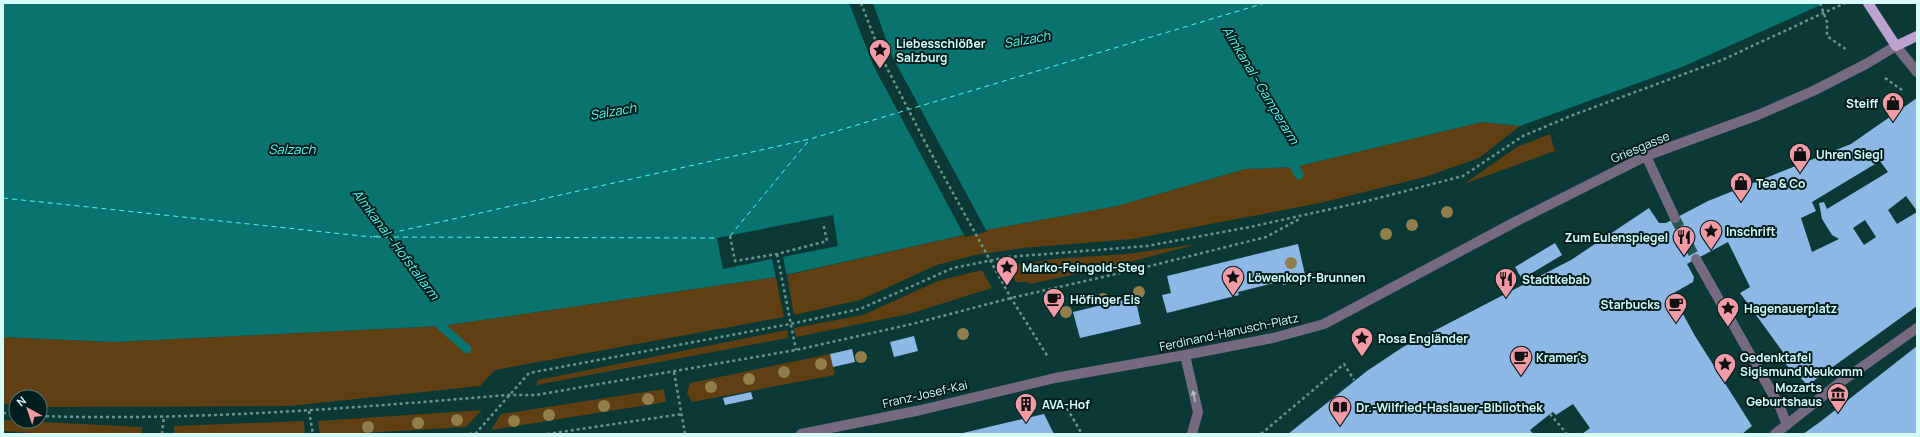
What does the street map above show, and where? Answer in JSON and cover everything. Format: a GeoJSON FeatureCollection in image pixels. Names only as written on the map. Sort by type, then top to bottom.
{"type":"FeatureCollection","features":[{"type":"Feature","properties":{"kind":"main road"},"geometry":{"type":"LineString","coordinates":[[1868,3],[1896,46],[1917,36]]}},
{"type":"Feature","properties":{"kind":"street"},"geometry":{"type":"LineString","coordinates":[[1896,46],[1917,72]]}},
{"type":"Feature","properties":{"kind":"street","name":"Griesgasse"},"geometry":{"type":"LineString","coordinates":[[1399,285],[1515,222],[1646,156],[1758,116],[1813,91],[1866,64],[1896,46]]}},
{"type":"Feature","properties":{"kind":"street"},"geometry":{"type":"LineString","coordinates":[[1646,156],[1675,218]]}},
{"type":"Feature","properties":{"kind":"street"},"geometry":{"type":"LineString","coordinates":[[1696,259],[1780,407],[1787,425]]}},
{"type":"Feature","properties":{"kind":"street","name":"Ferdinand-Hanusch-Platz"},"geometry":{"type":"LineString","coordinates":[[1055,378],[1273,338],[1324,324],[1399,285]]}},
{"type":"Feature","properties":{"kind":"street"},"geometry":{"type":"LineString","coordinates":[[1775,434],[1838,384],[1917,328]]}},
{"type":"Feature","properties":{"kind":"street"},"geometry":{"type":"LineString","coordinates":[[1185,355],[1198,412],[1192,434]]}},
{"type":"Feature","properties":{"kind":"street","name":"Franz-Josef-Kai"},"geometry":{"type":"LineString","coordinates":[[801,434],[921,410],[1055,378]]}},
{"type":"Feature","properties":{"kind":"path"},"geometry":{"type":"LineString","coordinates":[[861,3],[883,60],[926,144],[1004,286],[1048,356]]}},
{"type":"Feature","properties":{"kind":"path"},"geometry":{"type":"LineString","coordinates":[[1820,3],[1827,22],[1828,36]]}},
{"type":"Feature","properties":{"kind":"path"},"geometry":{"type":"LineString","coordinates":[[469,434],[476,433],[529,373],[790,324],[860,309],[953,268],[1008,257],[1147,246],[1304,216],[1462,176],[1523,136],[1573,115],[1722,60],[1845,3]]}},
{"type":"Feature","properties":{"kind":"path"},"geometry":{"type":"LineString","coordinates":[[48,416],[164,416],[309,412],[536,395],[796,350],[912,324],[1011,298],[1142,268],[1266,237],[1304,216]]}},
{"type":"Feature","properties":{"kind":"path"},"geometry":{"type":"LineString","coordinates":[[730,236],[735,261],[777,254],[827,241],[823,223]]}},
{"type":"Feature","properties":{"kind":"path"},"geometry":{"type":"LineString","coordinates":[[777,254],[796,350]]}},
{"type":"Feature","properties":{"kind":"path"},"geometry":{"type":"LineString","coordinates":[[1261,434],[1344,364],[1354,380]]}},
{"type":"Feature","properties":{"kind":"path"},"geometry":{"type":"LineString","coordinates":[[674,372],[685,434]]}},
{"type":"Feature","properties":{"kind":"path"},"geometry":{"type":"LineString","coordinates":[[1062,402],[1082,434]]}},
{"type":"Feature","properties":{"kind":"path"},"geometry":{"type":"LineString","coordinates":[[309,412],[313,434]]}},
{"type":"Feature","properties":{"kind":"path"},"geometry":{"type":"LineString","coordinates":[[547,434],[682,414]]}},
{"type":"Feature","properties":{"kind":"path"},"geometry":{"type":"LineString","coordinates":[[1550,414],[1567,434]]}},
{"type":"Feature","properties":{"kind":"path"},"geometry":{"type":"LineString","coordinates":[[162,434],[164,416]]}},
{"type":"Feature","properties":{"kind":"shaded area"},"geometry":{"type":"Polygon","coordinates":[[[1482,122],[1520,126],[1479,158],[1425,177],[1320,203],[1133,239],[1023,248],[975,255],[937,265],[860,300],[794,315],[787,275],[986,230],[1117,206],[1245,169],[1295,167],[1482,122]]]}},
{"type":"Feature","properties":{"kind":"shaded area"},"geometry":{"type":"Polygon","coordinates":[[[1550,134],[1555,151],[1464,184],[1517,147],[1550,134]]]}},
{"type":"Feature","properties":{"kind":"shaded area"},"geometry":{"type":"Polygon","coordinates":[[[1198,244],[1118,265],[1030,284],[1028,282],[1016,282],[1008,266],[1054,259],[1126,254],[1198,244]]]}},
{"type":"Feature","properties":{"kind":"shaded area"},"geometry":{"type":"Polygon","coordinates":[[[982,270],[992,288],[909,314],[796,337],[794,328],[863,315],[938,281],[982,270]]]}},
{"type":"Feature","properties":{"kind":"shaded area"},"geometry":{"type":"Polygon","coordinates":[[[776,277],[784,317],[495,370],[480,386],[290,406],[48,407],[48,389],[8,389],[8,404],[3,404],[3,337],[114,342],[441,326],[776,277]]]}},
{"type":"Feature","properties":{"kind":"shaded area"},"geometry":{"type":"Polygon","coordinates":[[[787,330],[788,338],[536,385],[538,380],[787,330]]]}},
{"type":"Feature","properties":{"kind":"shaded area"},"geometry":{"type":"Polygon","coordinates":[[[830,354],[835,375],[692,402],[687,393],[690,383],[830,354]]]}},
{"type":"Feature","properties":{"kind":"shaded area"},"geometry":{"type":"Polygon","coordinates":[[[664,389],[666,402],[491,430],[501,414],[664,389]]]}},
{"type":"Feature","properties":{"kind":"shaded area"},"geometry":{"type":"Polygon","coordinates":[[[482,410],[466,427],[347,434],[320,434],[318,421],[482,410]]]}},
{"type":"Feature","properties":{"kind":"shaded area"},"geometry":{"type":"Polygon","coordinates":[[[3,420],[8,420],[8,429],[48,429],[48,422],[142,427],[142,434],[47,434],[3,431],[3,420]]]}},
{"type":"Feature","properties":{"kind":"shaded area"},"geometry":{"type":"Polygon","coordinates":[[[304,421],[305,434],[174,434],[174,426],[304,421]]]}},
{"type":"Feature","properties":{"kind":"water","name":"Salzach"},"geometry":{"type":"Polygon","coordinates":[[[3,3],[1825,3],[1682,67],[1520,126],[1482,122],[1295,167],[1245,169],[1117,206],[986,230],[776,277],[441,326],[114,342],[3,337],[3,3]]]}},
{"type":"Feature","properties":{"kind":"pier"},"geometry":{"type":"Polygon","coordinates":[[[849,3],[873,3],[892,56],[987,232],[965,237],[873,65],[849,3]]]}},
{"type":"Feature","properties":{"kind":"pier"},"geometry":{"type":"Polygon","coordinates":[[[833,215],[838,246],[783,257],[787,277],[776,279],[772,259],[723,269],[717,238],[833,215]]]}},
{"type":"Feature","properties":{"kind":"building"},"geometry":{"type":"Polygon","coordinates":[[[1917,98],[1917,211],[1906,196],[1888,210],[1897,224],[1917,212],[1917,306],[1808,386],[1798,375],[1796,376],[1784,362],[1788,359],[1740,293],[1750,287],[1728,242],[1687,264],[1694,277],[1693,282],[1672,294],[1695,336],[1752,426],[1742,434],[1582,434],[1590,428],[1573,404],[1556,415],[1553,412],[1550,414],[1530,430],[1533,434],[1288,434],[1367,371],[1403,347],[1571,260],[1649,208],[1659,223],[1666,223],[1708,201],[1851,144],[1917,98]],[[1880,161],[1812,202],[1816,211],[1801,218],[1812,252],[1839,239],[1832,235],[1822,219],[1819,203],[1824,202],[1827,209],[1888,172],[1880,161]],[[1865,220],[1853,228],[1864,245],[1876,237],[1865,220]]]}},
{"type":"Feature","properties":{"kind":"building"},"geometry":{"type":"Polygon","coordinates":[[[1555,243],[1562,255],[1522,279],[1515,267],[1555,243]]]}},
{"type":"Feature","properties":{"kind":"building"},"geometry":{"type":"Polygon","coordinates":[[[1298,244],[1306,279],[1283,285],[1282,281],[1238,292],[1239,295],[1167,313],[1162,295],[1171,293],[1167,276],[1298,244]]]}},
{"type":"Feature","properties":{"kind":"building"},"geometry":{"type":"Polygon","coordinates":[[[1135,297],[1141,324],[1080,338],[1073,312],[1135,297]]]}},
{"type":"Feature","properties":{"kind":"building"},"geometry":{"type":"Polygon","coordinates":[[[914,336],[918,351],[894,357],[890,342],[914,336]]]}},
{"type":"Feature","properties":{"kind":"building"},"geometry":{"type":"Polygon","coordinates":[[[1917,346],[1917,434],[1803,434],[1820,422],[1917,346]]]}},
{"type":"Feature","properties":{"kind":"building"},"geometry":{"type":"Polygon","coordinates":[[[852,349],[855,362],[833,367],[830,354],[852,349]]]}},
{"type":"Feature","properties":{"kind":"building"},"geometry":{"type":"Polygon","coordinates":[[[751,392],[753,399],[725,405],[723,398],[751,392]]]}},
{"type":"Feature","properties":{"kind":"building","name":"AVA-Hof"},"geometry":{"type":"Polygon","coordinates":[[[1044,414],[1054,434],[963,434],[963,433],[1044,414]]]}},
{"type":"Feature","properties":{"kind":"waterway","name":"Almkanal - Gamperarm"},"geometry":{"type":"LineString","coordinates":[[1289,157],[1299,175]]}},
{"type":"Feature","properties":{"kind":"waterway","name":"Almkanal - Hofstallarm"},"geometry":{"type":"LineString","coordinates":[[434,317],[441,326],[467,349]]}},
{"type":"Feature","properties":{"kind":"ferry route"},"geometry":{"type":"LineString","coordinates":[[373,237],[810,139],[1265,3]]}},
{"type":"Feature","properties":{"kind":"ferry route"},"geometry":{"type":"LineString","coordinates":[[730,236],[810,139]]}},
{"type":"Feature","properties":{"kind":"ferry route"},"geometry":{"type":"LineString","coordinates":[[3,198],[372,237]]}},
{"type":"Feature","properties":{"kind":"ferry route"},"geometry":{"type":"LineString","coordinates":[[376,237],[717,238]]}},
{"type":"Feature","properties":{"kind":"tunnel"},"geometry":{"type":"LineString","coordinates":[[1675,218],[1696,259]]}},
{"type":"Feature","properties":{"kind":"place","name":"Liebesschlößer Salzburg"},"geometry":{"type":"Point","coordinates":[880,70]}},
{"type":"Feature","properties":{"kind":"place","name":"Steiff"},"geometry":{"type":"Point","coordinates":[1893,122]}},
{"type":"Feature","properties":{"kind":"place","name":"Uhren Siegl"},"geometry":{"type":"Point","coordinates":[1800,174]}},
{"type":"Feature","properties":{"kind":"place","name":"Tea & Co"},"geometry":{"type":"Point","coordinates":[1741,202]}},
{"type":"Feature","properties":{"kind":"place","name":"Inschrift"},"geometry":{"type":"Point","coordinates":[1711,250]}},
{"type":"Feature","properties":{"kind":"place","name":"Zum Eulenspiegel"},"geometry":{"type":"Point","coordinates":[1684,256]}},
{"type":"Feature","properties":{"kind":"place","name":"Marko-Feingold-Steg"},"geometry":{"type":"Point","coordinates":[1007,286]}},
{"type":"Feature","properties":{"kind":"place","name":"Löwenkopf-Brunnen"},"geometry":{"type":"Point","coordinates":[1233,296]}},
{"type":"Feature","properties":{"kind":"place","name":"Stadtkebab"},"geometry":{"type":"Point","coordinates":[1506,298]}},
{"type":"Feature","properties":{"kind":"place","name":"Höfinger Eis"},"geometry":{"type":"Point","coordinates":[1054,318]}},
{"type":"Feature","properties":{"kind":"place","name":"Starbucks"},"geometry":{"type":"Point","coordinates":[1676,324]}},
{"type":"Feature","properties":{"kind":"place","name":"Hagenauerplatz"},"geometry":{"type":"Point","coordinates":[1728,328]}},
{"type":"Feature","properties":{"kind":"place","name":"Rosa Engländer"},"geometry":{"type":"Point","coordinates":[1362,358]}},
{"type":"Feature","properties":{"kind":"place","name":"Kramer's"},"geometry":{"type":"Point","coordinates":[1521,376]}},
{"type":"Feature","properties":{"kind":"place","name":"Gedenktafel Sigismund Neukomm"},"geometry":{"type":"Point","coordinates":[1725,384]}},
{"type":"Feature","properties":{"kind":"place","name":"Mozarts Geburtshaus"},"geometry":{"type":"Point","coordinates":[1838,414]}},
{"type":"Feature","properties":{"kind":"place","name":"AVA-Hof"},"geometry":{"type":"Point","coordinates":[1026,424]}},
{"type":"Feature","properties":{"kind":"place","name":"Dr.-Wilfried-Haslauer-Bibliothek"},"geometry":{"type":"Point","coordinates":[1340,426]}}]}
